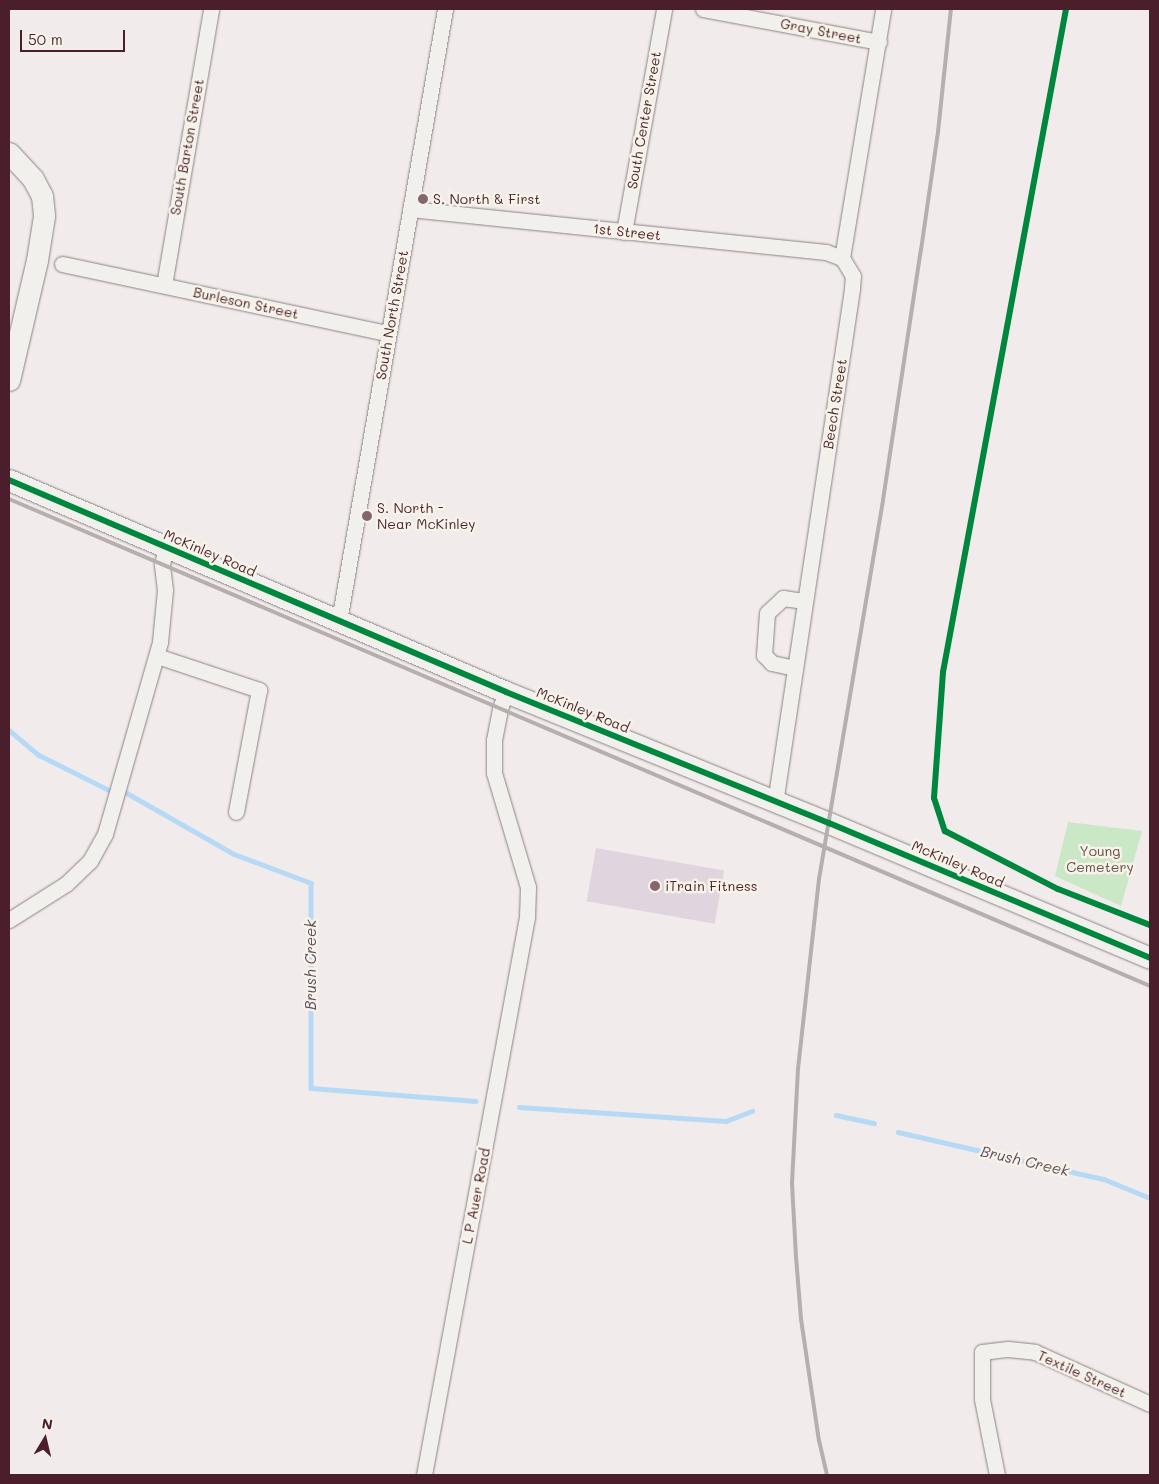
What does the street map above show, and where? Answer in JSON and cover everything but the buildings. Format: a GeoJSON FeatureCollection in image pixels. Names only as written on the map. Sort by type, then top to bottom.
{"type":"FeatureCollection","features":[{"type":"Feature","properties":{"kind":"street","name":"South Barton Street"},"geometry":{"type":"LineString","coordinates":[[164,285],[211,9]]}},
{"type":"Feature","properties":{"kind":"street","name":"South North Street"},"geometry":{"type":"LineString","coordinates":[[339,621],[445,9]]}},
{"type":"Feature","properties":{"kind":"street","name":"South Center Street"},"geometry":{"type":"LineString","coordinates":[[624,232],[664,9]]}},
{"type":"Feature","properties":{"kind":"street","name":"Gray Street"},"geometry":{"type":"LineString","coordinates":[[703,9],[879,42]]}},
{"type":"Feature","properties":{"kind":"street"},"geometry":{"type":"LineString","coordinates":[[842,258],[883,9]]}},
{"type":"Feature","properties":{"kind":"street"},"geometry":{"type":"LineString","coordinates":[[9,380],[37,260],[44,216],[42,196],[33,179],[14,157]]}},
{"type":"Feature","properties":{"kind":"street","name":"1st Street"},"geometry":{"type":"LineString","coordinates":[[410,209],[826,252],[842,258]]}},
{"type":"Feature","properties":{"kind":"street","name":"Beech Street"},"geometry":{"type":"LineString","coordinates":[[775,803],[852,289],[853,276],[842,258]]}},
{"type":"Feature","properties":{"kind":"street","name":"Burleson Street"},"geometry":{"type":"LineString","coordinates":[[62,264],[388,333]]}},
{"type":"Feature","properties":{"kind":"street","name":"McKinley Road"},"geometry":{"type":"LineString","coordinates":[[9,480],[506,692],[775,803],[829,823],[1150,958]]}},
{"type":"Feature","properties":{"kind":"street"},"geometry":{"type":"LineString","coordinates":[[9,920],[66,884],[90,861],[106,834],[157,656],[165,590],[162,564],[166,548]]}},
{"type":"Feature","properties":{"kind":"street"},"geometry":{"type":"LineString","coordinates":[[795,668],[772,662],[764,655],[767,613],[783,598],[805,601]]}},
{"type":"Feature","properties":{"kind":"street"},"geometry":{"type":"LineString","coordinates":[[157,656],[260,690],[236,812]]}},
{"type":"Feature","properties":{"kind":"street","name":"L P Auer Road"},"geometry":{"type":"LineString","coordinates":[[424,1475],[528,918],[528,887],[494,773],[494,740],[500,708],[506,692]]}},
{"type":"Feature","properties":{"kind":"street","name":"Textile Street"},"geometry":{"type":"LineString","coordinates":[[997,1475],[982,1399],[982,1352],[1008,1349],[1035,1352],[1150,1404]]}},
{"type":"Feature","properties":{"kind":"green space","name":"Young Cemetery"},"geometry":{"type":"Polygon","coordinates":[[[1068,822],[1142,831],[1121,906],[1055,876],[1068,822]]]}},
{"type":"Feature","properties":{"kind":"waterway","name":"Brush Creek"},"geometry":{"type":"LineString","coordinates":[[9,730],[39,755],[109,790]]}},
{"type":"Feature","properties":{"kind":"waterway","name":"Brush Creek"},"geometry":{"type":"LineString","coordinates":[[127,793],[234,854],[311,883],[311,1088],[475,1101]]}},
{"type":"Feature","properties":{"kind":"waterway","name":"Brush Creek"},"geometry":{"type":"LineString","coordinates":[[519,1107],[726,1121],[752,1111]]}},
{"type":"Feature","properties":{"kind":"waterway","name":"Brush Creek"},"geometry":{"type":"LineString","coordinates":[[836,1115],[874,1123]]}},
{"type":"Feature","properties":{"kind":"waterway","name":"Brush Creek"},"geometry":{"type":"LineString","coordinates":[[898,1132],[1104,1179],[1150,1198]]}},
{"type":"Feature","properties":{"kind":"railway"},"geometry":{"type":"LineString","coordinates":[[827,1475],[819,1441],[801,1319],[796,1257],[792,1183],[798,1069],[819,879],[883,500],[921,250],[938,132],[951,9]]}},
{"type":"Feature","properties":{"kind":"railway"},"geometry":{"type":"LineString","coordinates":[[9,499],[1150,986]]}},
{"type":"Feature","properties":{"kind":"cycle path"},"geometry":{"type":"LineString","coordinates":[[1066,9],[943,672],[934,798],[945,831],[1058,889],[1150,925]]}},
{"type":"Feature","properties":{"kind":"cycle path"},"geometry":{"type":"LineString","coordinates":[[9,480],[506,692],[829,823],[1150,958]]}},
{"type":"Feature","properties":{"kind":"place","name":"S. North & First"},"geometry":{"type":"Point","coordinates":[423,199]}},
{"type":"Feature","properties":{"kind":"place","name":"S. North - Near McKinley"},"geometry":{"type":"Point","coordinates":[367,516]}},
{"type":"Feature","properties":{"kind":"place","name":"iTrain Fitness"},"geometry":{"type":"Point","coordinates":[655,886]}}]}
